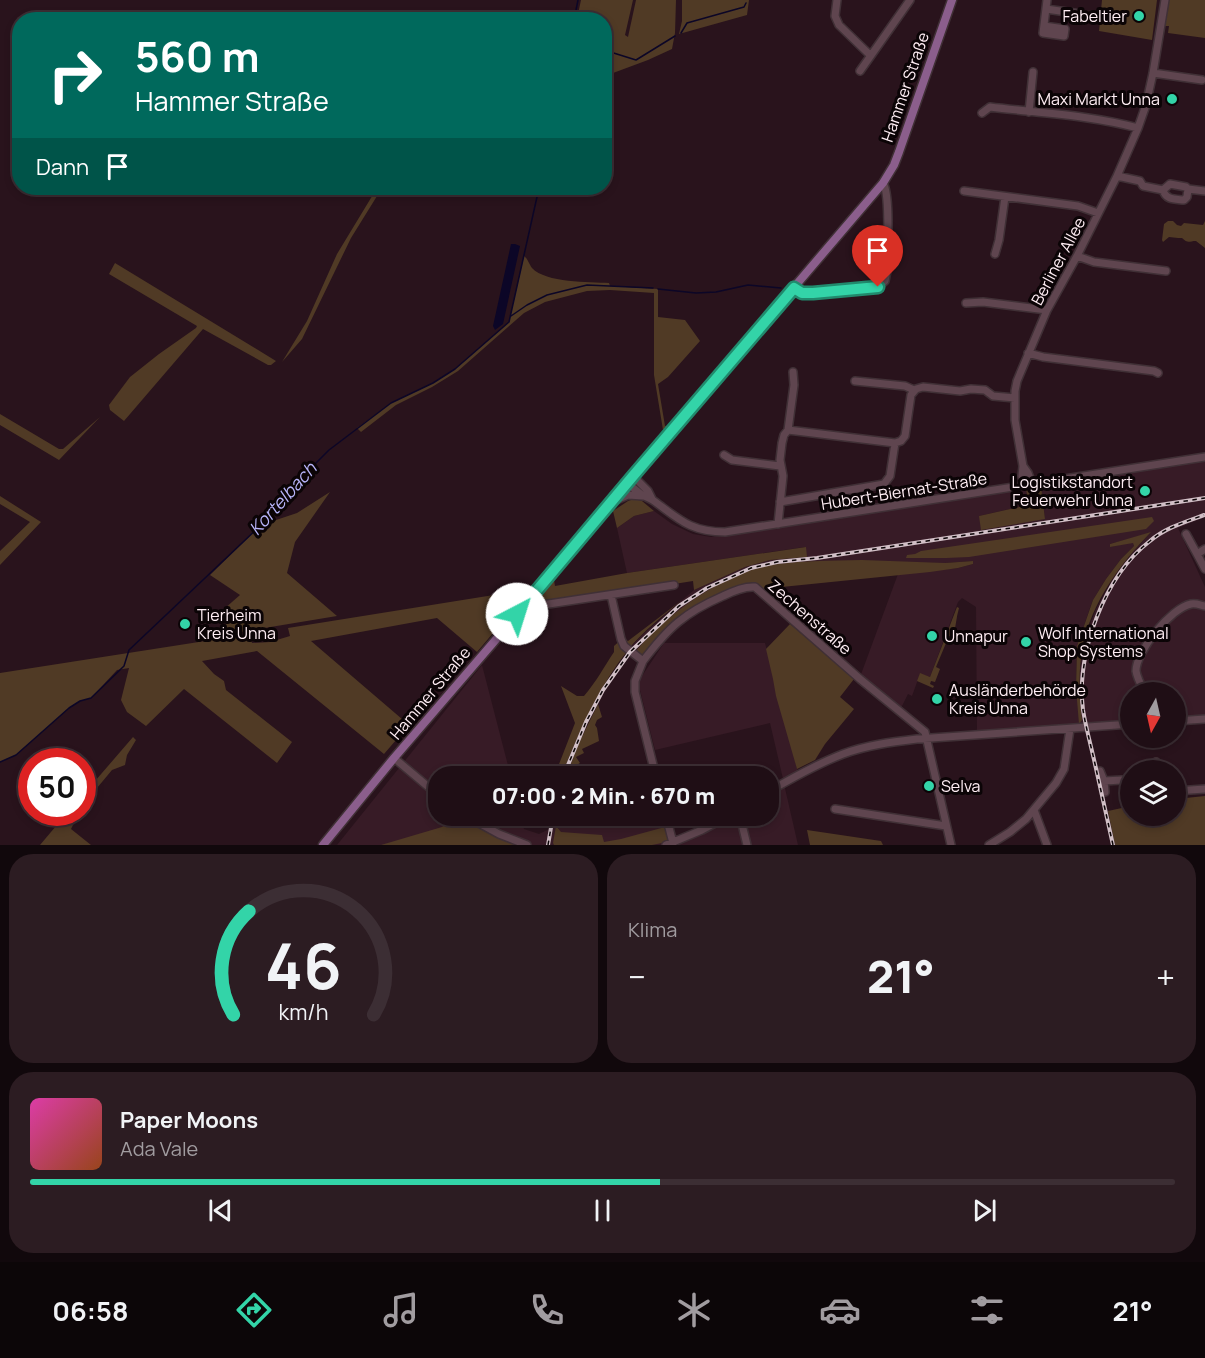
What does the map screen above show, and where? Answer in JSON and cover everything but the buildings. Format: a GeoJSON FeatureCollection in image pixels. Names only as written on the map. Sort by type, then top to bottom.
{"type":"FeatureCollection","features":[{"type":"Feature","properties":{"kind":"main road","name":"Hammer Straße"},"geometry":{"type":"LineString","coordinates":[[323,845],[630,479],[883,183],[899,152],[951,0]]}},
{"type":"Feature","properties":{"kind":"street"},"geometry":{"type":"LineString","coordinates":[[837,0],[838,25],[870,56]]}},
{"type":"Feature","properties":{"kind":"street"},"geometry":{"type":"LineString","coordinates":[[860,71],[910,0]]}},
{"type":"Feature","properties":{"kind":"street"},"geometry":{"type":"LineString","coordinates":[[1044,26],[1047,0]]}},
{"type":"Feature","properties":{"kind":"street","name":"Berliner Allee"},"geometry":{"type":"LineString","coordinates":[[1028,485],[1016,429],[1017,381],[1047,310],[1118,176],[1138,128],[1153,74],[1165,0]]}},
{"type":"Feature","properties":{"kind":"street"},"geometry":{"type":"LineString","coordinates":[[1046,9],[1081,14]]}},
{"type":"Feature","properties":{"kind":"street"},"geometry":{"type":"LineString","coordinates":[[1029,112],[1033,72]]}},
{"type":"Feature","properties":{"kind":"street"},"geometry":{"type":"LineString","coordinates":[[1153,74],[1202,80]]}},
{"type":"Feature","properties":{"kind":"street"},"geometry":{"type":"LineString","coordinates":[[982,113],[990,107],[1113,122],[1138,128]]}},
{"type":"Feature","properties":{"kind":"street"},"geometry":{"type":"LineString","coordinates":[[1118,176],[1140,182],[1143,186],[1163,190]]}},
{"type":"Feature","properties":{"kind":"street"},"geometry":{"type":"LineString","coordinates":[[794,288],[802,293],[825,292],[878,287],[885,281],[887,202],[886,187],[883,183]]}},
{"type":"Feature","properties":{"kind":"street"},"geometry":{"type":"LineString","coordinates":[[1163,190],[1170,184],[1205,191]]}},
{"type":"Feature","properties":{"kind":"street"},"geometry":{"type":"LineString","coordinates":[[1163,190],[1164,195],[1168,198],[1184,200],[1188,189]]}},
{"type":"Feature","properties":{"kind":"street"},"geometry":{"type":"LineString","coordinates":[[964,191],[1078,206],[1098,213]]}},
{"type":"Feature","properties":{"kind":"street"},"geometry":{"type":"LineString","coordinates":[[995,254],[1005,197]]}},
{"type":"Feature","properties":{"kind":"street"},"geometry":{"type":"LineString","coordinates":[[1077,256],[1094,262],[1166,271]]}},
{"type":"Feature","properties":{"kind":"street"},"geometry":{"type":"LineString","coordinates":[[966,303],[983,302],[1047,310]]}},
{"type":"Feature","properties":{"kind":"street"},"geometry":{"type":"LineString","coordinates":[[1028,353],[1158,373]]}},
{"type":"Feature","properties":{"kind":"street"},"geometry":{"type":"LineString","coordinates":[[778,524],[783,476],[780,466],[782,442],[788,430],[794,385],[793,372]]}},
{"type":"Feature","properties":{"kind":"street"},"geometry":{"type":"LineString","coordinates":[[855,381],[905,386],[914,390]]}},
{"type":"Feature","properties":{"kind":"street"},"geometry":{"type":"LineString","coordinates":[[788,430],[895,442],[901,441],[905,436],[911,395],[914,390],[922,387],[960,391],[971,388],[985,390],[993,396],[1015,398]]}},
{"type":"Feature","properties":{"kind":"street"},"geometry":{"type":"LineString","coordinates":[[780,502],[884,484],[890,476],[895,442]]}},
{"type":"Feature","properties":{"kind":"street"},"geometry":{"type":"LineString","coordinates":[[724,455],[732,460],[780,466]]}},
{"type":"Feature","properties":{"kind":"street","name":"Hubert-Biernat-Straße"},"geometry":{"type":"LineString","coordinates":[[630,479],[643,496],[652,499],[681,522],[702,530],[725,532],[1205,457]]}},
{"type":"Feature","properties":{"kind":"street","name":"Hubert-Biernat-Straße"},"geometry":{"type":"LineString","coordinates":[[630,479],[648,491],[652,499]]}},
{"type":"Feature","properties":{"kind":"street"},"geometry":{"type":"LineString","coordinates":[[611,502],[628,495],[643,496]]}},
{"type":"Feature","properties":{"kind":"street"},"geometry":{"type":"LineString","coordinates":[[1186,534],[1205,569]]}},
{"type":"Feature","properties":{"kind":"street"},"geometry":{"type":"LineString","coordinates":[[1197,554],[1205,549]]}},
{"type":"Feature","properties":{"kind":"street"},"geometry":{"type":"LineString","coordinates":[[542,604],[674,585]]}},
{"type":"Feature","properties":{"kind":"street","name":"Zechenstraße"},"geometry":{"type":"LineString","coordinates":[[643,661],[660,638],[679,620],[705,604],[732,592],[747,586],[755,587],[857,677],[925,732],[927,739]]}},
{"type":"Feature","properties":{"kind":"street"},"geometry":{"type":"LineString","coordinates":[[611,595],[624,646],[643,661],[635,681],[635,692],[653,766]]}},
{"type":"Feature","properties":{"kind":"street"},"geometry":{"type":"LineString","coordinates":[[1140,682],[1136,671],[1137,664],[1161,624],[1187,606],[1196,604],[1205,606]]}},
{"type":"Feature","properties":{"kind":"street"},"geometry":{"type":"LineString","coordinates":[[1186,720],[1205,719]]}},
{"type":"Feature","properties":{"kind":"street"},"geometry":{"type":"LineString","coordinates":[[779,786],[844,754],[886,743],[1120,725]]}},
{"type":"Feature","properties":{"kind":"street"},"geometry":{"type":"LineString","coordinates":[[989,845],[1010,832],[1034,810],[1056,783],[1064,769],[1070,729]]}},
{"type":"Feature","properties":{"kind":"street"},"geometry":{"type":"LineString","coordinates":[[927,739],[951,845]]}},
{"type":"Feature","properties":{"kind":"street"},"geometry":{"type":"LineString","coordinates":[[394,759],[428,787]]}},
{"type":"Feature","properties":{"kind":"street"},"geometry":{"type":"LineString","coordinates":[[1100,771],[1106,792]]}},
{"type":"Feature","properties":{"kind":"street"},"geometry":{"type":"LineString","coordinates":[[1104,781],[1120,780]]}},
{"type":"Feature","properties":{"kind":"street"},"geometry":{"type":"LineString","coordinates":[[1186,790],[1205,789]]}},
{"type":"Feature","properties":{"kind":"street"},"geometry":{"type":"LineString","coordinates":[[835,809],[946,826]]}},
{"type":"Feature","properties":{"kind":"street"},"geometry":{"type":"LineString","coordinates":[[1034,810],[1047,845]]}},
{"type":"Feature","properties":{"kind":"street"},"geometry":{"type":"LineString","coordinates":[[483,826],[527,845]]}},
{"type":"Feature","properties":{"kind":"street"},"geometry":{"type":"LineString","coordinates":[[667,826],[669,844],[709,826]]}},
{"type":"Feature","properties":{"kind":"street"},"geometry":{"type":"LineString","coordinates":[[742,826],[747,845]]}},
{"type":"Feature","properties":{"kind":"shaded area"},"geometry":{"type":"Polygon","coordinates":[[[581,0],[633,0],[625,35],[628,37],[636,0],[676,0],[672,49],[612,73],[612,12],[578,12],[581,0]]]}},
{"type":"Feature","properties":{"kind":"shaded area"},"geometry":{"type":"Polygon","coordinates":[[[682,0],[749,0],[747,15],[679,34],[682,21],[682,0]]]}},
{"type":"Feature","properties":{"kind":"shaded area"},"geometry":{"type":"Polygon","coordinates":[[[1102,0],[1157,0],[1152,40],[1099,31],[1102,0]]]}},
{"type":"Feature","properties":{"kind":"shaded area"},"geometry":{"type":"Polygon","coordinates":[[[1168,0],[1205,0],[1205,38],[1168,33],[1169,26],[1164,26],[1168,0]]]}},
{"type":"Feature","properties":{"kind":"shaded area"},"geometry":{"type":"Polygon","coordinates":[[[373,195],[378,195],[351,238],[302,339],[282,362],[307,321],[337,254],[373,195]]]}},
{"type":"Feature","properties":{"kind":"shaded area"},"geometry":{"type":"Polygon","coordinates":[[[1168,221],[1181,226],[1184,223],[1203,225],[1205,221],[1205,248],[1196,241],[1187,242],[1182,238],[1169,237],[1163,242],[1164,224],[1168,221]]]}},
{"type":"Feature","properties":{"kind":"shaded area"},"geometry":{"type":"Polygon","coordinates":[[[511,244],[520,246],[503,324],[495,330],[493,326],[511,244]]]}},
{"type":"Feature","properties":{"kind":"shaded area"},"geometry":{"type":"Polygon","coordinates":[[[524,256],[532,268],[547,277],[609,283],[610,286],[658,289],[658,317],[685,320],[700,341],[668,377],[658,384],[665,426],[667,426],[663,430],[654,375],[654,293],[610,290],[587,291],[545,302],[524,313],[458,371],[396,405],[361,432],[357,428],[391,403],[433,383],[455,369],[509,322],[524,256]]]}},
{"type":"Feature","properties":{"kind":"shaded area"},"geometry":{"type":"Polygon","coordinates":[[[115,263],[276,361],[268,365],[203,329],[124,421],[110,410],[109,405],[130,377],[197,326],[109,274],[115,263]]]}},
{"type":"Feature","properties":{"kind":"shaded area"},"geometry":{"type":"Polygon","coordinates":[[[0,414],[59,449],[63,449],[100,417],[59,460],[0,425],[0,414]]]}},
{"type":"Feature","properties":{"kind":"shaded area"},"geometry":{"type":"Polygon","coordinates":[[[1205,460],[1205,517],[1178,528],[1205,587],[1205,719],[1186,720],[1186,682],[1120,682],[1120,725],[977,735],[976,607],[962,598],[958,602],[930,677],[920,674],[912,696],[908,694],[901,708],[860,677],[898,574],[958,568],[973,564],[973,561],[945,563],[802,562],[764,566],[727,580],[702,594],[667,619],[634,653],[630,648],[694,590],[745,567],[770,560],[806,557],[805,547],[627,573],[617,528],[634,516],[654,511],[672,524],[693,534],[711,537],[1026,488],[1028,505],[979,516],[1045,519],[1041,486],[1205,460]],[[1150,533],[1110,544],[1110,547],[1129,543],[1133,543],[1134,546],[1106,579],[1090,608],[1077,646],[1076,688],[1079,698],[1083,645],[1095,611],[1115,575],[1150,533]]]}},
{"type":"Feature","properties":{"kind":"shaded area"},"geometry":{"type":"Polygon","coordinates":[[[1041,486],[1045,519],[981,530],[979,516],[1028,505],[1026,488],[1041,486]]]}},
{"type":"Feature","properties":{"kind":"shaded area"},"geometry":{"type":"Polygon","coordinates":[[[330,492],[295,542],[287,573],[337,616],[228,634],[226,624],[216,616],[240,595],[210,575],[261,525],[297,513],[330,492]]]}},
{"type":"Feature","properties":{"kind":"shaded area"},"geometry":{"type":"Polygon","coordinates":[[[0,496],[41,522],[0,565],[0,551],[30,522],[0,504],[0,496]]]}},
{"type":"Feature","properties":{"kind":"shaded area"},"geometry":{"type":"Polygon","coordinates":[[[634,499],[642,501],[654,511],[634,516],[617,528],[613,511],[634,499]]]}},
{"type":"Feature","properties":{"kind":"shaded area"},"geometry":{"type":"Polygon","coordinates":[[[1152,517],[1154,521],[1146,529],[969,557],[906,558],[907,555],[921,551],[1152,517]]]}},
{"type":"Feature","properties":{"kind":"shaded area"},"geometry":{"type":"Polygon","coordinates":[[[1151,532],[1118,570],[1100,599],[1087,630],[1081,655],[1082,720],[1079,724],[1076,688],[1077,646],[1093,600],[1121,559],[1134,546],[1133,543],[1110,547],[1110,544],[1151,532]]]}},
{"type":"Feature","properties":{"kind":"shaded area"},"geometry":{"type":"Polygon","coordinates":[[[806,547],[807,557],[770,560],[745,567],[694,590],[693,581],[542,605],[534,604],[553,580],[555,586],[806,547]]]}},
{"type":"Feature","properties":{"kind":"shaded area"},"geometry":{"type":"Polygon","coordinates":[[[862,560],[945,563],[973,561],[973,564],[930,572],[762,589],[747,586],[679,620],[643,661],[633,654],[679,610],[714,587],[752,569],[777,564],[862,560]]]}},
{"type":"Feature","properties":{"kind":"shaded area"},"geometry":{"type":"Polygon","coordinates":[[[500,594],[503,603],[521,600],[477,652],[437,618],[311,641],[409,725],[384,754],[257,651],[202,661],[224,681],[226,690],[292,742],[277,763],[184,689],[146,726],[127,712],[121,700],[129,668],[117,670],[91,698],[80,701],[69,708],[24,748],[18,748],[16,755],[0,762],[0,673],[250,634],[252,643],[270,642],[290,636],[288,628],[500,594]]]}},
{"type":"Feature","properties":{"kind":"shaded area"},"geometry":{"type":"Polygon","coordinates":[[[682,600],[640,636],[628,650],[607,680],[590,711],[566,766],[558,766],[575,723],[561,686],[577,696],[584,696],[614,652],[614,646],[623,638],[628,641],[682,600]]]}},
{"type":"Feature","properties":{"kind":"shaded area"},"geometry":{"type":"Polygon","coordinates":[[[957,607],[959,608],[953,637],[949,636],[936,667],[940,669],[935,682],[931,681],[933,688],[917,681],[920,673],[930,677],[957,607]]]}},
{"type":"Feature","properties":{"kind":"shaded area"},"geometry":{"type":"Polygon","coordinates":[[[790,624],[854,679],[840,697],[854,709],[815,760],[797,769],[776,696],[766,649],[790,624]]]}},
{"type":"Feature","properties":{"kind":"shaded area"},"geometry":{"type":"Polygon","coordinates":[[[664,643],[765,643],[799,776],[784,784],[798,845],[337,845],[482,665],[508,766],[428,766],[428,826],[523,826],[524,829],[539,834],[555,826],[669,826],[673,842],[707,826],[779,826],[779,786],[784,783],[770,723],[655,750],[638,682],[664,643]]]}},
{"type":"Feature","properties":{"kind":"shaded area"},"geometry":{"type":"Polygon","coordinates":[[[598,704],[602,717],[595,725],[599,741],[582,749],[584,753],[576,757],[580,763],[570,766],[598,704]]]}},
{"type":"Feature","properties":{"kind":"shaded area"},"geometry":{"type":"Polygon","coordinates":[[[133,737],[136,740],[127,755],[125,765],[112,770],[96,789],[96,780],[133,737]]]}},
{"type":"Feature","properties":{"kind":"shaded area"},"geometry":{"type":"Polygon","coordinates":[[[1205,796],[1205,845],[1115,845],[1108,811],[1120,808],[1120,826],[1186,826],[1186,798],[1205,796]]]}},
{"type":"Feature","properties":{"kind":"shaded area"},"geometry":{"type":"Polygon","coordinates":[[[56,826],[72,826],[71,829],[91,845],[40,845],[56,826]]]}},
{"type":"Feature","properties":{"kind":"shaded area"},"geometry":{"type":"Polygon","coordinates":[[[487,826],[527,845],[381,845],[442,827],[487,826]]]}},
{"type":"Feature","properties":{"kind":"shaded area"},"geometry":{"type":"Polygon","coordinates":[[[556,826],[561,832],[602,835],[604,842],[665,827],[669,837],[667,842],[652,845],[554,845],[556,826]]]}},
{"type":"Feature","properties":{"kind":"shaded area"},"geometry":{"type":"Polygon","coordinates":[[[807,830],[881,841],[883,845],[810,845],[807,830]]]}},
{"type":"Feature","properties":{"kind":"waterway","name":"Kortelbach"},"geometry":{"type":"LineString","coordinates":[[576,12],[578,0]]}},
{"type":"Feature","properties":{"kind":"waterway"},"geometry":{"type":"LineString","coordinates":[[681,33],[687,23],[744,7],[746,3]]}},
{"type":"Feature","properties":{"kind":"waterway"},"geometry":{"type":"LineString","coordinates":[[612,52],[636,60],[675,36]]}},
{"type":"Feature","properties":{"kind":"waterway","name":"Kortelbach"},"geometry":{"type":"LineString","coordinates":[[0,762],[16,755],[69,708],[80,701],[91,698],[124,666],[129,650],[261,525],[271,508],[329,450],[391,403],[433,383],[455,369],[509,322],[537,195]]}},
{"type":"Feature","properties":{"kind":"waterway"},"geometry":{"type":"LineString","coordinates":[[511,316],[547,295],[587,285],[653,288]]}},
{"type":"Feature","properties":{"kind":"waterway"},"geometry":{"type":"LineString","coordinates":[[658,289],[696,293],[716,292],[748,285],[781,288]]}},
{"type":"Feature","properties":{"kind":"railway"},"geometry":{"type":"LineString","coordinates":[[568,766],[586,722],[603,690],[630,652],[679,606],[707,588],[751,568],[777,562],[817,558],[1205,498]]}},
{"type":"Feature","properties":{"kind":"railway"},"geometry":{"type":"LineString","coordinates":[[1113,845],[1083,710],[1082,688],[1089,641],[1107,595],[1119,574],[1134,556],[1162,532],[1204,515]]}},
{"type":"Feature","properties":{"kind":"railway"},"geometry":{"type":"LineString","coordinates":[[548,845],[551,826]]}},
{"type":"Feature","properties":{"kind":"place","name":"Fabeltier"},"geometry":{"type":"Point","coordinates":[1139,16]}},
{"type":"Feature","properties":{"kind":"place","name":"Maxi Markt Unna"},"geometry":{"type":"Point","coordinates":[1172,99]}},
{"type":"Feature","properties":{"kind":"place","name":"Logistikstandort Feuerwehr Unna"},"geometry":{"type":"Point","coordinates":[1145,491]}},
{"type":"Feature","properties":{"kind":"place","name":"Tierheim Kreis Unna"},"geometry":{"type":"Point","coordinates":[185,624]}},
{"type":"Feature","properties":{"kind":"place","name":"Unnapur"},"geometry":{"type":"Point","coordinates":[932,636]}},
{"type":"Feature","properties":{"kind":"place","name":"Wolf International Shop Systems"},"geometry":{"type":"Point","coordinates":[1026,642]}},
{"type":"Feature","properties":{"kind":"place","name":"Ausländerbehörde Kreis Unna"},"geometry":{"type":"Point","coordinates":[937,699]}},
{"type":"Feature","properties":{"kind":"place","name":"Selva"},"geometry":{"type":"Point","coordinates":[929,786]}},
{"type":"Feature","properties":{"kind":"route"},"geometry":{"type":"LineString","coordinates":[[517,614],[794,288],[802,293],[813,293],[878,287]]}}]}
